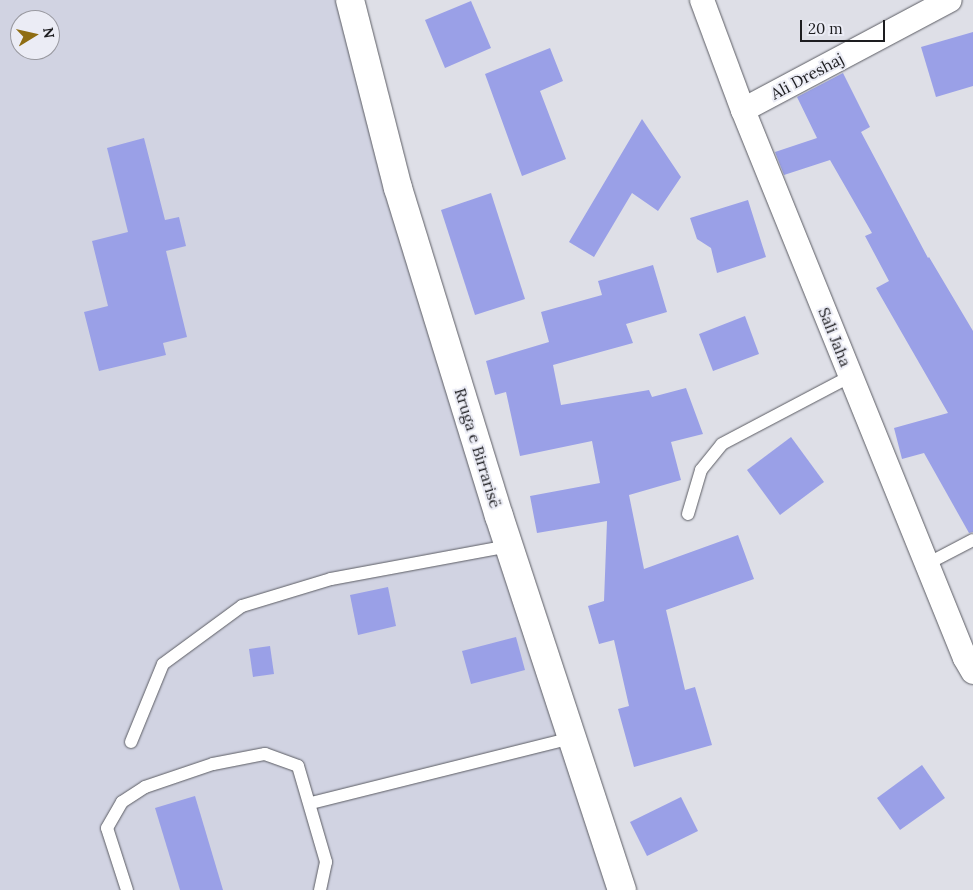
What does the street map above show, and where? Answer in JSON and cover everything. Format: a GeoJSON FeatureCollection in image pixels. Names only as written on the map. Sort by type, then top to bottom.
{"type":"FeatureCollection","features":[{"type":"Feature","properties":{"kind":"street","name":"Rruga e Birrarisë"},"geometry":{"type":"LineString","coordinates":[[350,0],[398,188],[509,546],[622,890]]}},
{"type":"Feature","properties":{"kind":"street","name":"Sali Jaha"},"geometry":{"type":"LineString","coordinates":[[702,0],[743,110],[965,658],[973,672]]}},
{"type":"Feature","properties":{"kind":"street","name":"Ali Dreshaj"},"geometry":{"type":"LineString","coordinates":[[743,110],[950,0]]}},
{"type":"Feature","properties":{"kind":"lane"},"geometry":{"type":"LineString","coordinates":[[688,514],[701,470],[722,444],[851,376]]}},
{"type":"Feature","properties":{"kind":"lane"},"geometry":{"type":"LineString","coordinates":[[927,564],[973,540]]}},
{"type":"Feature","properties":{"kind":"lane"},"geometry":{"type":"LineString","coordinates":[[131,742],[163,664],[242,606],[331,579],[509,546]]}},
{"type":"Feature","properties":{"kind":"lane"},"geometry":{"type":"LineString","coordinates":[[311,803],[571,738]]}},
{"type":"Feature","properties":{"kind":"lane"},"geometry":{"type":"LineString","coordinates":[[127,890],[107,828],[122,802],[144,787],[212,764],[265,754],[298,766],[311,803],[326,862],[320,890]]}},
{"type":"Feature","properties":{"kind":"shaded area"},"geometry":{"type":"Polygon","coordinates":[[[0,0],[350,0],[622,890],[0,890],[0,0]]]}},
{"type":"Feature","properties":{"kind":"building"},"geometry":{"type":"Polygon","coordinates":[[[471,1],[491,48],[445,68],[425,20],[471,1]]]}},
{"type":"Feature","properties":{"kind":"building"},"geometry":{"type":"Polygon","coordinates":[[[973,32],[973,86],[936,97],[921,47],[973,32]]]}},
{"type":"Feature","properties":{"kind":"building"},"geometry":{"type":"Polygon","coordinates":[[[550,48],[563,81],[540,91],[566,159],[522,176],[485,74],[550,48]]]}},
{"type":"Feature","properties":{"kind":"building"},"geometry":{"type":"Polygon","coordinates":[[[843,73],[870,127],[861,132],[928,258],[973,331],[973,532],[969,533],[924,453],[902,459],[894,428],[948,413],[876,288],[889,281],[865,236],[872,233],[830,160],[784,175],[775,152],[817,138],[797,97],[843,73]]]}},
{"type":"Feature","properties":{"kind":"building"},"geometry":{"type":"Polygon","coordinates":[[[642,119],[681,177],[658,211],[632,193],[594,257],[569,242],[642,119]]]}},
{"type":"Feature","properties":{"kind":"building"},"geometry":{"type":"Polygon","coordinates":[[[144,138],[165,220],[179,217],[186,246],[166,251],[187,337],[163,343],[166,355],[99,371],[84,312],[108,306],[92,241],[128,232],[107,148],[144,138]]]}},
{"type":"Feature","properties":{"kind":"building"},"geometry":{"type":"Polygon","coordinates":[[[491,193],[525,299],[475,315],[441,210],[491,193]]]}},
{"type":"Feature","properties":{"kind":"building"},"geometry":{"type":"Polygon","coordinates":[[[748,200],[766,257],[717,273],[711,248],[697,239],[690,218],[748,200]]]}},
{"type":"Feature","properties":{"kind":"building"},"geometry":{"type":"Polygon","coordinates":[[[653,265],[667,312],[626,324],[633,343],[553,365],[561,405],[649,390],[652,397],[686,388],[703,434],[671,442],[681,480],[629,495],[644,569],[738,535],[754,579],[666,610],[685,690],[695,687],[712,745],[634,767],[618,709],[629,706],[614,640],[599,644],[588,606],[604,601],[607,521],[537,533],[530,496],[600,483],[592,441],[520,456],[506,392],[495,395],[486,361],[549,342],[541,312],[602,295],[598,281],[653,265]]]}},
{"type":"Feature","properties":{"kind":"building"},"geometry":{"type":"Polygon","coordinates":[[[745,316],[759,354],[713,371],[699,334],[745,316]]]}},
{"type":"Feature","properties":{"kind":"building"},"geometry":{"type":"Polygon","coordinates":[[[791,437],[824,482],[780,515],[747,470],[791,437]]]}},
{"type":"Feature","properties":{"kind":"building"},"geometry":{"type":"Polygon","coordinates":[[[388,587],[396,626],[358,635],[350,595],[388,587]]]}},
{"type":"Feature","properties":{"kind":"building"},"geometry":{"type":"Polygon","coordinates":[[[516,637],[525,670],[471,684],[462,651],[516,637]]]}},
{"type":"Feature","properties":{"kind":"building"},"geometry":{"type":"Polygon","coordinates":[[[270,646],[274,674],[253,677],[249,649],[270,646]]]}},
{"type":"Feature","properties":{"kind":"building"},"geometry":{"type":"Polygon","coordinates":[[[922,765],[945,798],[900,830],[877,798],[922,765]]]}},
{"type":"Feature","properties":{"kind":"building"},"geometry":{"type":"Polygon","coordinates":[[[195,796],[223,890],[180,890],[155,808],[195,796]]]}},
{"type":"Feature","properties":{"kind":"building"},"geometry":{"type":"Polygon","coordinates":[[[681,797],[698,831],[647,856],[630,822],[681,797]]]}}]}
